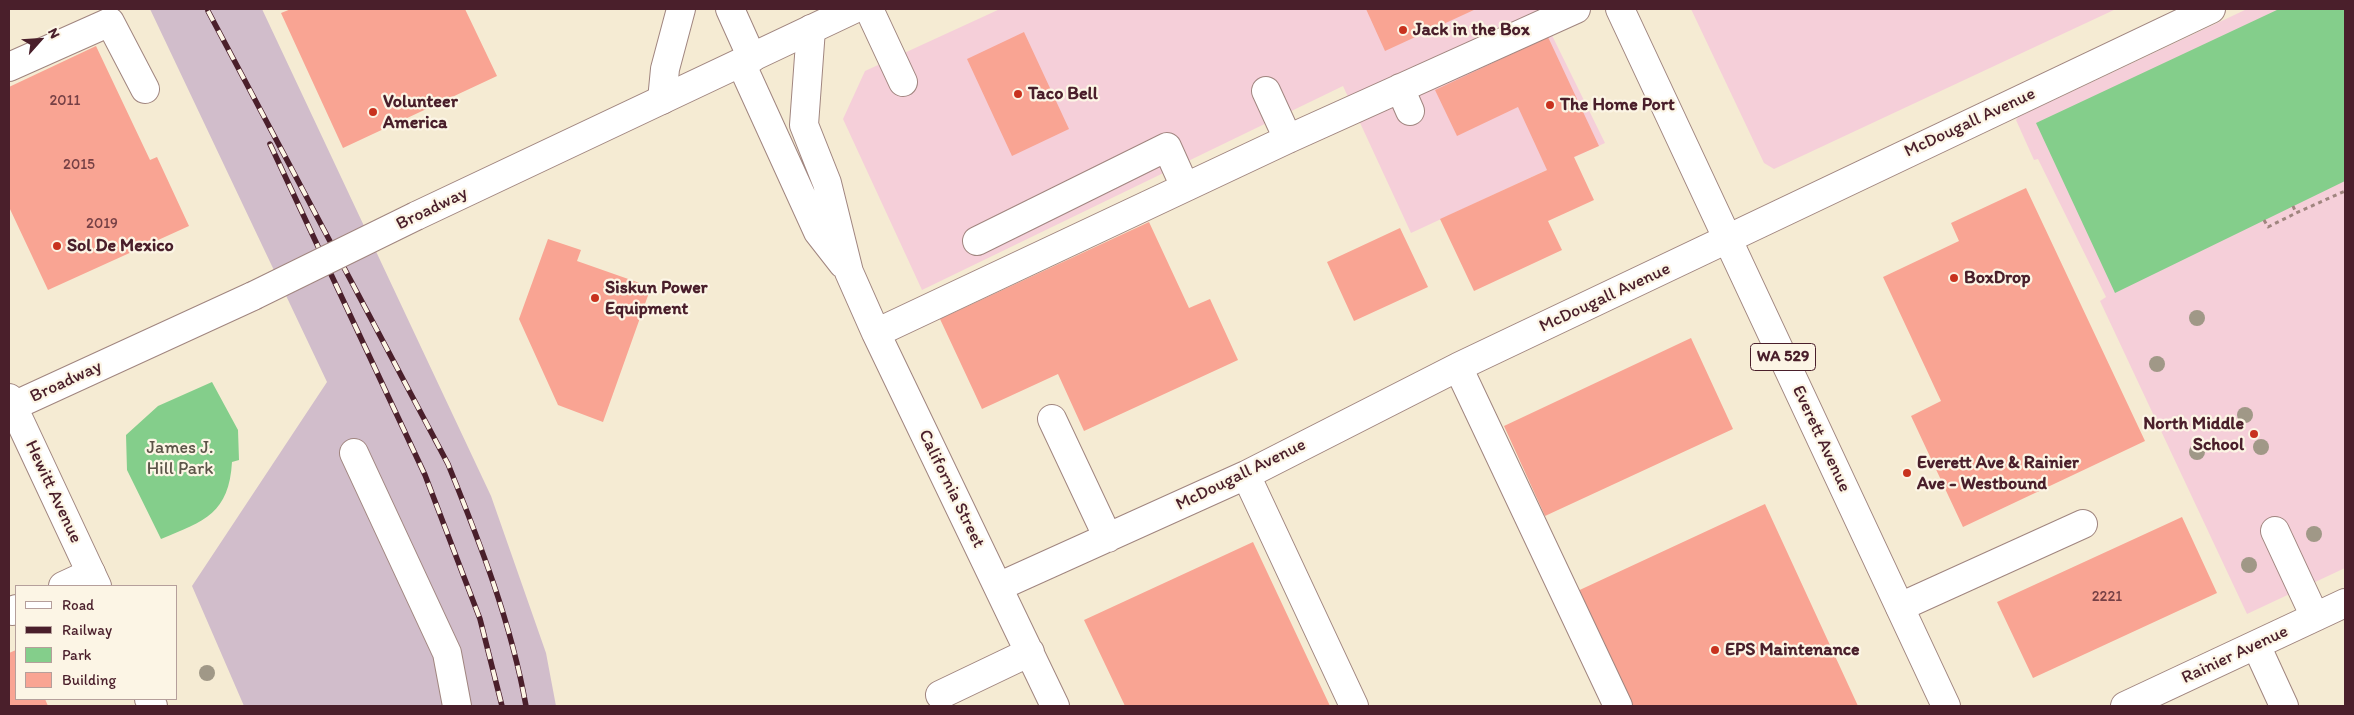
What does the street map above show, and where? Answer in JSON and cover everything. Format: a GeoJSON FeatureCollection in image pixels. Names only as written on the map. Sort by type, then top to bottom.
{"type":"FeatureCollection","features":[{"type":"Feature","properties":{"kind":"street"},"geometry":{"type":"LineString","coordinates":[[662,100],[666,69],[681,9]]}},
{"type":"Feature","properties":{"kind":"street","name":"California Street"},"geometry":{"type":"LineString","coordinates":[[730,9],[746,60],[818,232],[849,272]]}},
{"type":"Feature","properties":{"kind":"street","name":"Broadway"},"geometry":{"type":"LineString","coordinates":[[10,404],[253,296],[416,216],[854,9]]}},
{"type":"Feature","properties":{"kind":"street"},"geometry":{"type":"LineString","coordinates":[[869,9],[904,82]]}},
{"type":"Feature","properties":{"kind":"street"},"geometry":{"type":"LineString","coordinates":[[876,333],[1288,139],[1405,99],[1576,9]]}},
{"type":"Feature","properties":{"kind":"street","name":"Everett Avenue"},"geometry":{"type":"LineString","coordinates":[[1620,9],[1946,706]]}},
{"type":"Feature","properties":{"kind":"street","name":"McDougall Avenue"},"geometry":{"type":"LineString","coordinates":[[998,587],[1246,475],[1458,368],[2211,9]]}},
{"type":"Feature","properties":{"kind":"street"},"geometry":{"type":"LineString","coordinates":[[9,67],[110,22],[145,89]]}},
{"type":"Feature","properties":{"kind":"street","name":"California Street"},"geometry":{"type":"LineString","coordinates":[[811,29],[804,125],[827,183],[849,272],[876,333],[1055,706]]}},
{"type":"Feature","properties":{"kind":"street"},"geometry":{"type":"LineString","coordinates":[[1266,91],[1288,139]]}},
{"type":"Feature","properties":{"kind":"street"},"geometry":{"type":"LineString","coordinates":[[977,241],[1167,147],[1185,187]]}},
{"type":"Feature","properties":{"kind":"street"},"geometry":{"type":"LineString","coordinates":[[1458,368],[1618,706]]}},
{"type":"Feature","properties":{"kind":"street","name":"Hewitt Avenue"},"geometry":{"type":"LineString","coordinates":[[10,404],[94,580]]}},
{"type":"Feature","properties":{"kind":"street"},"geometry":{"type":"LineString","coordinates":[[1052,419],[1108,538]]}},
{"type":"Feature","properties":{"kind":"street"},"geometry":{"type":"LineString","coordinates":[[354,453],[446,653],[457,706]]}},
{"type":"Feature","properties":{"kind":"street"},"geometry":{"type":"LineString","coordinates":[[1246,475],[1354,706]]}},
{"type":"Feature","properties":{"kind":"street"},"geometry":{"type":"LineString","coordinates":[[1900,607],[2083,524]]}},
{"type":"Feature","properties":{"kind":"street"},"geometry":{"type":"LineString","coordinates":[[2275,531],[2315,617]]}},
{"type":"Feature","properties":{"kind":"street"},"geometry":{"type":"LineString","coordinates":[[68,585],[94,580]]}},
{"type":"Feature","properties":{"kind":"street","name":"Rainier Avenue"},"geometry":{"type":"LineString","coordinates":[[2125,706],[2345,603]]}},
{"type":"Feature","properties":{"kind":"street"},"geometry":{"type":"LineString","coordinates":[[2256,645],[2284,706]]}},
{"type":"Feature","properties":{"kind":"street"},"geometry":{"type":"LineString","coordinates":[[940,695],[1030,652]]}},
{"type":"Feature","properties":{"kind":"path"},"geometry":{"type":"LineString","coordinates":[[2264,220],[2268,227],[2345,191]]}},
{"type":"Feature","properties":{"kind":"path"},"geometry":{"type":"LineString","coordinates":[[2293,206],[2296,213]]}},
{"type":"Feature","properties":{"kind":"shaded area"},"geometry":{"type":"Polygon","coordinates":[[[150,9],[262,9],[491,496],[546,653],[556,706],[244,706],[192,586],[327,382],[150,9]]]}},
{"type":"Feature","properties":{"kind":"shaded area"},"geometry":{"type":"Polygon","coordinates":[[[1000,9],[1539,9],[1605,143],[1411,233],[1343,86],[922,290],[843,119],[865,71],[1000,9]]]}},
{"type":"Feature","properties":{"kind":"shaded area"},"geometry":{"type":"Polygon","coordinates":[[[1691,9],[2116,9],[1774,169],[1764,163],[1691,9]]]}},
{"type":"Feature","properties":{"kind":"shaded area","name":"North Middle School"},"geometry":{"type":"Polygon","coordinates":[[[2247,9],[2345,9],[2345,568],[2247,614],[2100,301],[2106,297],[2038,159],[2034,160],[2016,120],[2018,117],[2247,9]]]}},
{"type":"Feature","properties":{"kind":"green space"},"geometry":{"type":"Polygon","coordinates":[[[2279,9],[2345,9],[2345,181],[2115,293],[2036,123],[2279,9]]]}},
{"type":"Feature","properties":{"kind":"green space","name":"James J. Hill Park"},"geometry":{"type":"Polygon","coordinates":[[[212,382],[238,430],[239,460],[232,462],[226,493],[212,513],[190,527],[161,539],[127,470],[126,435],[158,406],[212,382]]]}},
{"type":"Feature","properties":{"kind":"building","name":"Volunteer America"},"geometry":{"type":"Polygon","coordinates":[[[291,9],[465,9],[497,76],[343,148],[281,13],[291,9]]]}},
{"type":"Feature","properties":{"kind":"building","name":"Jack in the Box"},"geometry":{"type":"Polygon","coordinates":[[[1366,9],[1476,9],[1385,51],[1366,9]]]}},
{"type":"Feature","properties":{"kind":"building","name":"Taco Bell"},"geometry":{"type":"Polygon","coordinates":[[[1024,32],[1069,129],[1012,156],[967,59],[1024,32]]]}},
{"type":"Feature","properties":{"kind":"building"},"geometry":{"type":"Polygon","coordinates":[[[1548,37],[1599,146],[1574,157],[1594,200],[1548,221],[1562,250],[1474,291],[1440,219],[1547,170],[1518,107],[1457,136],[1435,90],[1548,37]]]}},
{"type":"Feature","properties":{"kind":"building"},"geometry":{"type":"Polygon","coordinates":[[[96,46],[150,160],[157,157],[189,226],[48,290],[9,207],[9,87],[96,46]]]}},
{"type":"Feature","properties":{"kind":"building"},"geometry":{"type":"Polygon","coordinates":[[[2026,188],[2145,441],[1963,527],[1911,416],[1941,401],[1883,277],[1959,241],[1951,223],[2026,188]]]}},
{"type":"Feature","properties":{"kind":"building"},"geometry":{"type":"Polygon","coordinates":[[[1149,222],[1189,308],[1210,299],[1238,360],[1084,431],[1058,374],[982,409],[940,319],[1149,222]]]}},
{"type":"Feature","properties":{"kind":"building"},"geometry":{"type":"Polygon","coordinates":[[[1400,228],[1428,287],[1354,321],[1327,262],[1400,228]]]}},
{"type":"Feature","properties":{"kind":"building"},"geometry":{"type":"Polygon","coordinates":[[[548,239],[581,250],[577,261],[651,287],[603,422],[558,405],[519,319],[548,239]]]}},
{"type":"Feature","properties":{"kind":"building"},"geometry":{"type":"Polygon","coordinates":[[[1691,338],[1733,429],[1545,516],[1504,426],[1691,338]]]}},
{"type":"Feature","properties":{"kind":"building","name":"EPS Maintenance"},"geometry":{"type":"Polygon","coordinates":[[[1765,504],[1858,706],[1623,706],[1571,594],[1765,504]]]}},
{"type":"Feature","properties":{"kind":"building"},"geometry":{"type":"Polygon","coordinates":[[[2182,517],[2217,593],[2033,678],[1997,602],[2182,517]]]}},
{"type":"Feature","properties":{"kind":"building"},"geometry":{"type":"Polygon","coordinates":[[[1253,542],[1330,706],[1125,706],[1084,620],[1253,542]]]}},
{"type":"Feature","properties":{"kind":"building"},"geometry":{"type":"Polygon","coordinates":[[[15,650],[15,700],[45,700],[48,706],[9,706],[9,653],[15,650]]]}},
{"type":"Feature","properties":{"kind":"railway"},"geometry":{"type":"LineString","coordinates":[[208,11],[448,464],[472,523],[503,613],[520,675],[526,706]]}},
{"type":"Feature","properties":{"kind":"railway"},"geometry":{"type":"LineString","coordinates":[[270,144],[425,475],[480,619],[502,706]]}},
{"type":"Feature","properties":{"kind":"place","name":"Jack in the Box"},"geometry":{"type":"Point","coordinates":[1403,30]}},
{"type":"Feature","properties":{"kind":"place","name":"Taco Bell"},"geometry":{"type":"Point","coordinates":[1018,94]}},
{"type":"Feature","properties":{"kind":"place","name":"The Home Port"},"geometry":{"type":"Point","coordinates":[1550,105]}},
{"type":"Feature","properties":{"kind":"place","name":"Volunteer America"},"geometry":{"type":"Point","coordinates":[373,112]}},
{"type":"Feature","properties":{"kind":"place","name":"Sol De Mexico"},"geometry":{"type":"Point","coordinates":[57,246]}},
{"type":"Feature","properties":{"kind":"place","name":"BoxDrop"},"geometry":{"type":"Point","coordinates":[1954,278]}},
{"type":"Feature","properties":{"kind":"place","name":"Siskun Power Equipment"},"geometry":{"type":"Point","coordinates":[595,298]}},
{"type":"Feature","properties":{"kind":"place","name":"North Middle School"},"geometry":{"type":"Point","coordinates":[2254,434]}},
{"type":"Feature","properties":{"kind":"place","name":"Everett Ave & Rainier Ave - Westbound"},"geometry":{"type":"Point","coordinates":[1907,473]}},
{"type":"Feature","properties":{"kind":"place","name":"EPS Maintenance"},"geometry":{"type":"Point","coordinates":[1715,650]}}]}
